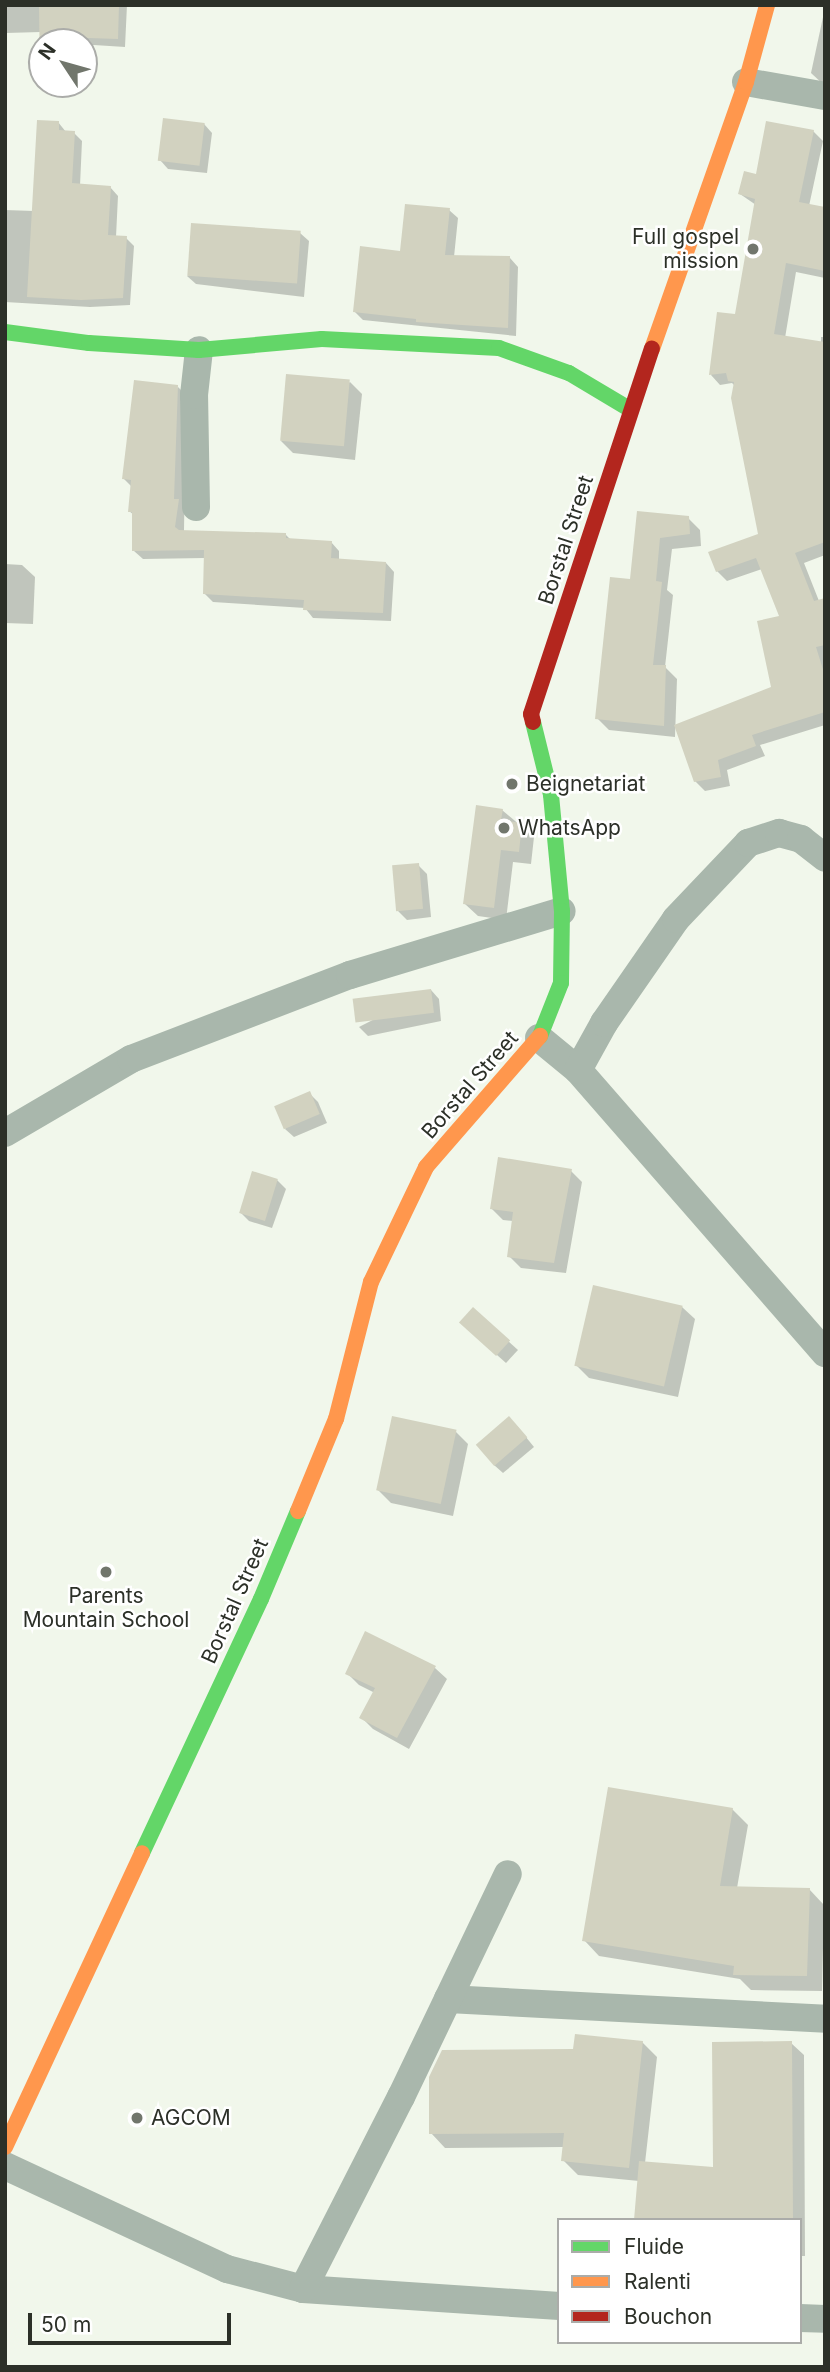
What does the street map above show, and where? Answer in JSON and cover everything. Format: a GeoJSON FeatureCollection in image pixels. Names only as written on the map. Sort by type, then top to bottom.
{"type":"FeatureCollection","features":[{"type":"Feature","properties":{"kind":"street","name":"Borstal Street"},"geometry":{"type":"LineString","coordinates":[[5,2147],[261,1600],[336,1419],[371,1282],[426,1167],[539,1038],[561,983],[562,911],[551,795],[531,714],[631,410],[746,82],[759,8]]}},
{"type":"Feature","properties":{"kind":"street"},"geometry":{"type":"LineString","coordinates":[[746,82],[825,96]]}},
{"type":"Feature","properties":{"kind":"street"},"geometry":{"type":"LineString","coordinates":[[5,332],[89,343],[199,351],[322,339],[499,348],[569,373],[631,410]]}},
{"type":"Feature","properties":{"kind":"street"},"geometry":{"type":"LineString","coordinates":[[196,507],[194,395],[199,351]]}},
{"type":"Feature","properties":{"kind":"street"},"geometry":{"type":"LineString","coordinates":[[578,1070],[604,1023],[676,919],[748,843],[779,833],[802,839],[825,858]]}},
{"type":"Feature","properties":{"kind":"street"},"geometry":{"type":"LineString","coordinates":[[5,1133],[131,1059],[350,975],[562,911]]}},
{"type":"Feature","properties":{"kind":"street"},"geometry":{"type":"LineString","coordinates":[[539,1038],[578,1070],[825,1353]]}},
{"type":"Feature","properties":{"kind":"street"},"geometry":{"type":"LineString","coordinates":[[303,2289],[509,1874]]}},
{"type":"Feature","properties":{"kind":"street"},"geometry":{"type":"LineString","coordinates":[[448,1999],[825,2019]]}},
{"type":"Feature","properties":{"kind":"street"},"geometry":{"type":"LineString","coordinates":[[5,2166],[227,2269],[303,2289],[557,2306]]}},
{"type":"Feature","properties":{"kind":"street"},"geometry":{"type":"LineString","coordinates":[[802,2318],[825,2319]]}},
{"type":"Feature","properties":{"kind":"building"},"geometry":{"type":"Polygon","coordinates":[[[39,5],[119,5],[118,39],[98,38],[98,28],[39,28],[39,5]]]}},
{"type":"Feature","properties":{"kind":"building"},"geometry":{"type":"Polygon","coordinates":[[[163,118],[205,123],[199,166],[158,161],[163,118]]]}},
{"type":"Feature","properties":{"kind":"building"},"geometry":{"type":"Polygon","coordinates":[[[37,120],[59,121],[59,130],[75,131],[72,183],[111,186],[108,235],[127,236],[123,298],[81,300],[27,297],[37,120]]]}},
{"type":"Feature","properties":{"kind":"building"},"geometry":{"type":"Polygon","coordinates":[[[766,121],[814,130],[799,202],[825,207],[825,271],[786,263],[774,334],[825,342],[825,542],[795,553],[814,601],[825,598],[825,645],[816,647],[825,676],[825,712],[752,735],[756,746],[718,760],[721,777],[694,782],[674,725],[771,687],[757,621],[779,616],[756,558],[716,572],[708,552],[758,534],[731,398],[734,382],[728,381],[726,373],[709,375],[717,312],[735,314],[755,199],[738,194],[744,171],[756,174],[766,121]]]}},
{"type":"Feature","properties":{"kind":"building"},"geometry":{"type":"Polygon","coordinates":[[[405,204],[450,208],[445,255],[510,256],[508,328],[416,322],[416,319],[353,312],[360,246],[400,251],[405,204]]]}},
{"type":"Feature","properties":{"kind":"building"},"geometry":{"type":"Polygon","coordinates":[[[191,223],[301,231],[297,284],[187,276],[191,223]]]}},
{"type":"Feature","properties":{"kind":"building"},"geometry":{"type":"Polygon","coordinates":[[[286,374],[350,380],[344,446],[280,441],[286,374]]]}},
{"type":"Feature","properties":{"kind":"building"},"geometry":{"type":"Polygon","coordinates":[[[134,380],[178,385],[174,499],[179,499],[175,527],[179,530],[286,533],[286,538],[332,541],[331,558],[386,562],[383,613],[303,610],[304,600],[203,594],[204,550],[132,551],[132,512],[128,512],[131,480],[122,479],[134,380]]]}},
{"type":"Feature","properties":{"kind":"building"},"geometry":{"type":"Polygon","coordinates":[[[637,511],[689,516],[690,534],[660,538],[656,581],[662,582],[653,665],[666,665],[664,726],[595,719],[610,577],[630,579],[637,511]]]}},
{"type":"Feature","properties":{"kind":"building"},"geometry":{"type":"Polygon","coordinates":[[[476,805],[503,809],[501,820],[522,823],[519,852],[501,850],[494,908],[463,904],[476,805]]]}},
{"type":"Feature","properties":{"kind":"building"},"geometry":{"type":"Polygon","coordinates":[[[419,863],[423,909],[396,911],[392,865],[419,863]]]}},
{"type":"Feature","properties":{"kind":"building"},"geometry":{"type":"Polygon","coordinates":[[[431,989],[434,1013],[356,1022],[353,999],[431,989]]]}},
{"type":"Feature","properties":{"kind":"building"},"geometry":{"type":"Polygon","coordinates":[[[310,1091],[320,1114],[284,1129],[274,1106],[310,1091]]]}},
{"type":"Feature","properties":{"kind":"building"},"geometry":{"type":"Polygon","coordinates":[[[498,1157],[572,1169],[554,1263],[507,1257],[513,1212],[490,1209],[498,1157]]]}},
{"type":"Feature","properties":{"kind":"building"},"geometry":{"type":"Polygon","coordinates":[[[252,1171],[278,1179],[265,1221],[239,1213],[252,1171]]]}},
{"type":"Feature","properties":{"kind":"building"},"geometry":{"type":"Polygon","coordinates":[[[593,1285],[683,1306],[664,1387],[574,1366],[593,1285]]]}},
{"type":"Feature","properties":{"kind":"building"},"geometry":{"type":"Polygon","coordinates":[[[473,1307],[510,1340],[496,1356],[459,1323],[473,1307]]]}},
{"type":"Feature","properties":{"kind":"building"},"geometry":{"type":"Polygon","coordinates":[[[392,1416],[457,1430],[441,1504],[376,1490],[392,1416]]]}},
{"type":"Feature","properties":{"kind":"building"},"geometry":{"type":"Polygon","coordinates":[[[509,1416],[527,1437],[494,1466],[476,1445],[509,1416]]]}},
{"type":"Feature","properties":{"kind":"building"},"geometry":{"type":"Polygon","coordinates":[[[365,1631],[436,1666],[397,1738],[359,1718],[375,1688],[345,1674],[365,1631]]]}},
{"type":"Feature","properties":{"kind":"building"},"geometry":{"type":"Polygon","coordinates":[[[608,1787],[733,1808],[720,1886],[810,1888],[807,1976],[733,1975],[734,1966],[582,1941],[608,1787]]]}},
{"type":"Feature","properties":{"kind":"building"},"geometry":{"type":"Polygon","coordinates":[[[575,2034],[643,2041],[629,2168],[561,2161],[564,2133],[429,2134],[429,2077],[442,2050],[573,2049],[575,2034]]]}},
{"type":"Feature","properties":{"kind":"building"},"geometry":{"type":"Polygon","coordinates":[[[792,2041],[793,2218],[634,2218],[639,2161],[713,2167],[712,2042],[792,2041]]]}},
{"type":"Feature","properties":{"kind":"traffic: fast"},"geometry":{"type":"LineString","coordinates":[[5,332],[89,343],[199,350],[322,339],[499,348],[569,373],[631,410]]}},
{"type":"Feature","properties":{"kind":"traffic: fast"},"geometry":{"type":"LineString","coordinates":[[533,722],[551,795],[562,911],[561,983],[540,1036]]}},
{"type":"Feature","properties":{"kind":"traffic: fast"},"geometry":{"type":"LineString","coordinates":[[142,1853],[261,1599],[298,1511]]}},
{"type":"Feature","properties":{"kind":"traffic: slow"},"geometry":{"type":"LineString","coordinates":[[652,349],[746,82],[767,5]]}},
{"type":"Feature","properties":{"kind":"traffic: slow"},"geometry":{"type":"LineString","coordinates":[[298,1511],[336,1419],[371,1282],[426,1167],[540,1036]]}},
{"type":"Feature","properties":{"kind":"traffic: slow"},"geometry":{"type":"LineString","coordinates":[[5,2147],[142,1853]]}},
{"type":"Feature","properties":{"kind":"traffic: jam"},"geometry":{"type":"LineString","coordinates":[[533,722],[531,714],[652,349]]}},
{"type":"Feature","properties":{"kind":"place","name":"Full gospel mission"},"geometry":{"type":"Point","coordinates":[753,249]}},
{"type":"Feature","properties":{"kind":"place","name":"Beignetariat"},"geometry":{"type":"Point","coordinates":[512,784]}},
{"type":"Feature","properties":{"kind":"place","name":"WhatsApp"},"geometry":{"type":"Point","coordinates":[504,828]}},
{"type":"Feature","properties":{"kind":"place","name":"Parents Mountain School"},"geometry":{"type":"Point","coordinates":[106,1572]}},
{"type":"Feature","properties":{"kind":"place","name":"AGCOM"},"geometry":{"type":"Point","coordinates":[137,2118]}}]}
